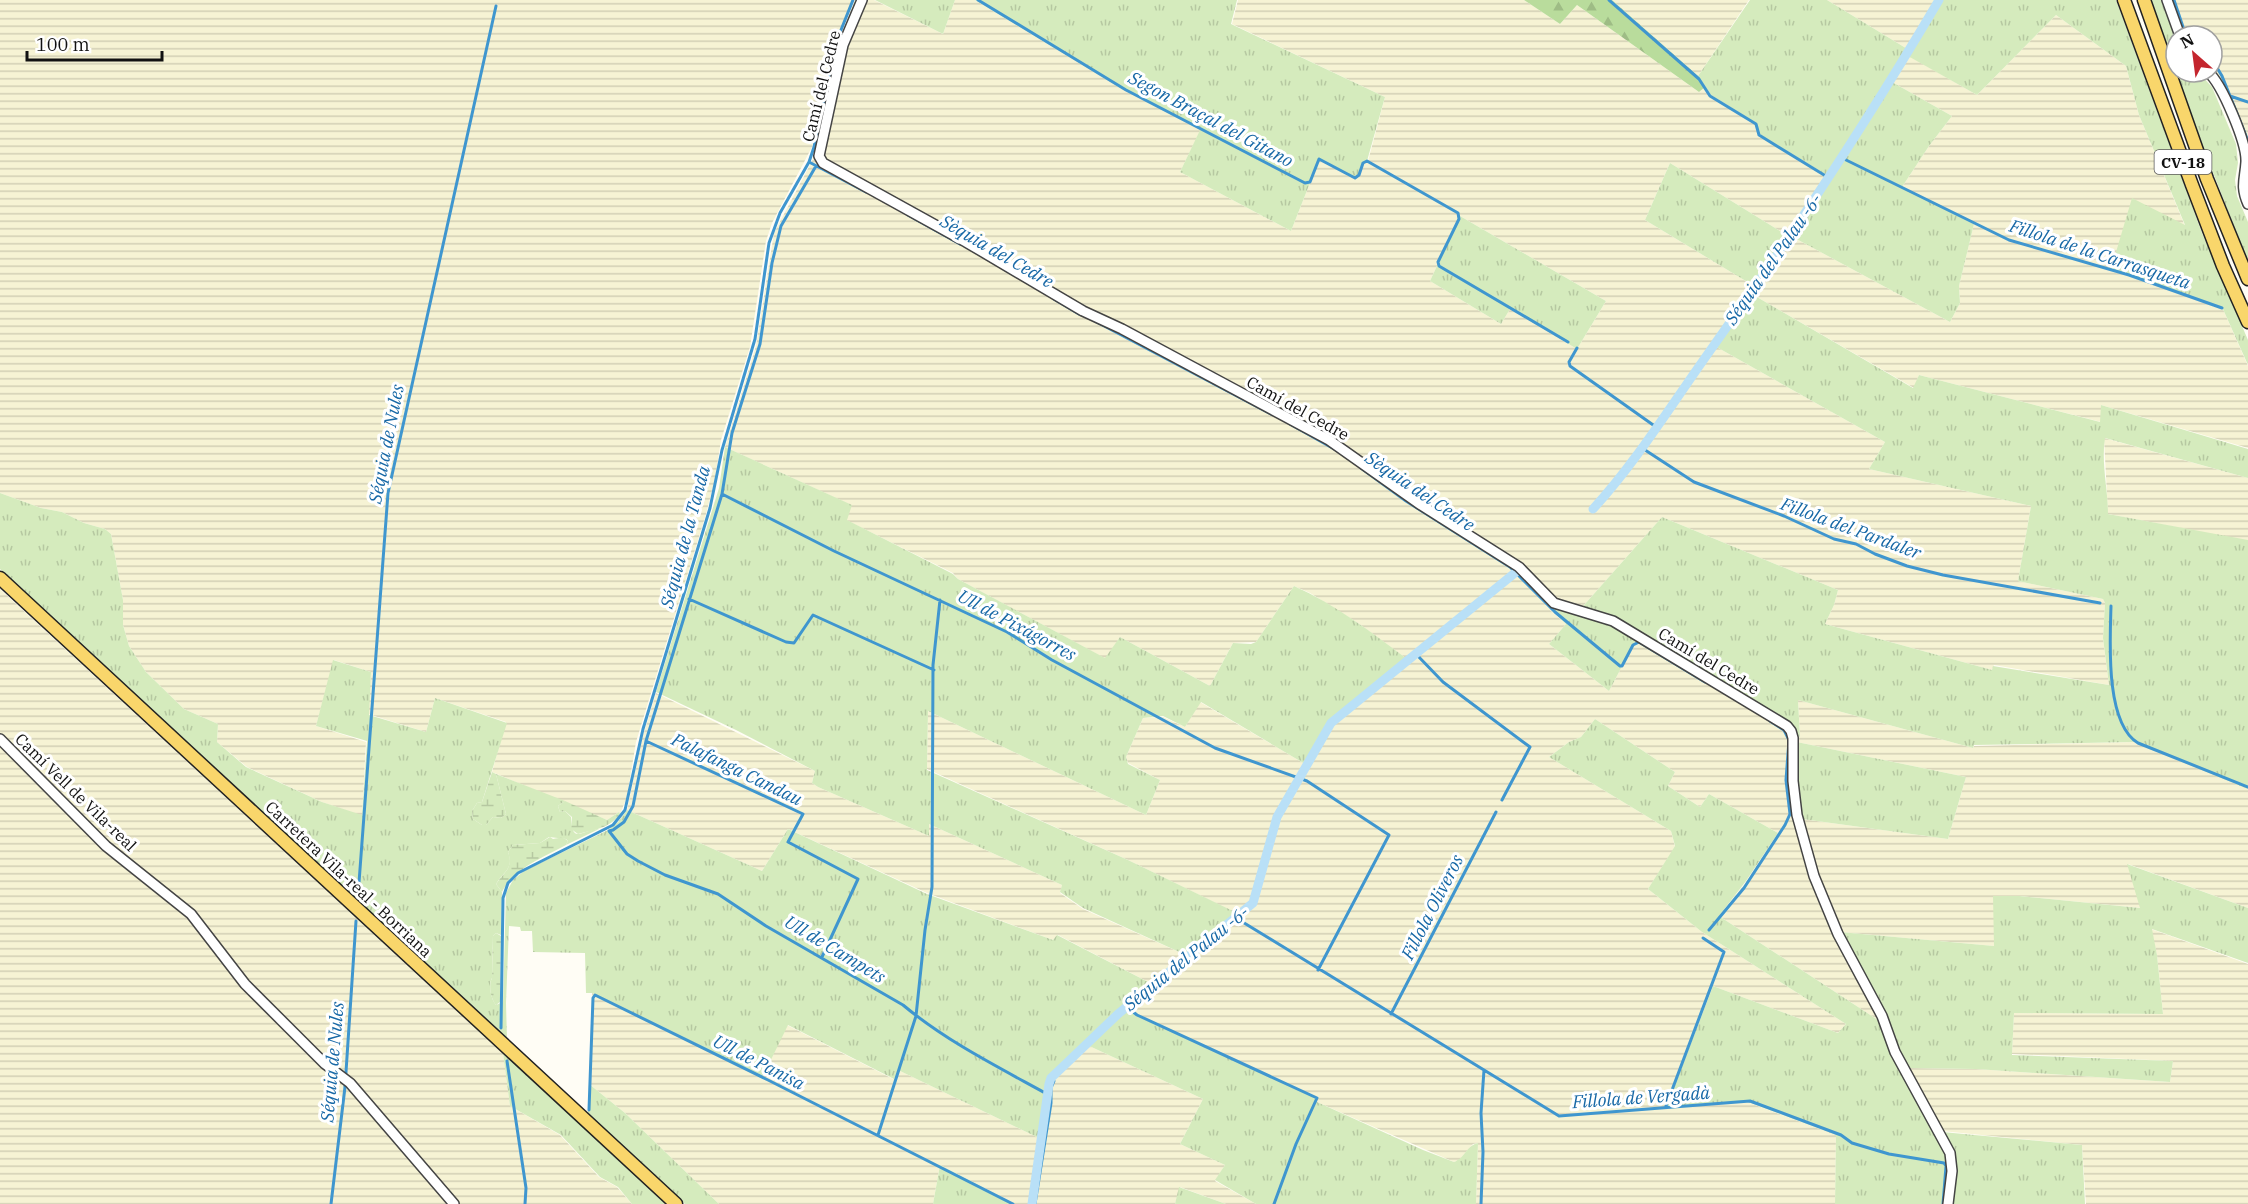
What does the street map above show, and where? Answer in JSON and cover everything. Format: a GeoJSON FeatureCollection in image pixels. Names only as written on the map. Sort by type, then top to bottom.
{"type":"FeatureCollection","features":[{"type":"Feature","properties":{"kind":"main road","name":"CV-18"},"geometry":{"type":"LineString","coordinates":[[2124,0],[2196,196],[2248,322]]}},
{"type":"Feature","properties":{"kind":"main road","name":"CV-18"},"geometry":{"type":"LineString","coordinates":[[2144,0],[2203,168],[2248,279]]}},
{"type":"Feature","properties":{"kind":"main road","name":"Carretera Vila-real - Borriana"},"geometry":{"type":"LineString","coordinates":[[0,578],[676,1204]]}},
{"type":"Feature","properties":{"kind":"street","name":"Camí del Cedre"},"geometry":{"type":"LineString","coordinates":[[862,0],[843,45],[819,156],[823,163],[966,242],[1083,311],[1122,329],[1329,440],[1421,505],[1519,567],[1554,603],[1613,621],[1787,726],[1794,738],[1792,781],[1797,815],[1814,876],[1839,934],[1882,1016],[1895,1052],[1950,1153],[1952,1171],[1948,1204]]}},
{"type":"Feature","properties":{"kind":"street"},"geometry":{"type":"LineString","coordinates":[[2168,0],[2176,24]]}},
{"type":"Feature","properties":{"kind":"street"},"geometry":{"type":"LineString","coordinates":[[2217,84],[2243,143],[2246,161],[2242,183],[2248,204]]}},
{"type":"Feature","properties":{"kind":"street","name":"Camí Vell de Vila-real"},"geometry":{"type":"LineString","coordinates":[[0,739],[106,846],[191,914],[245,984],[325,1064],[346,1080],[454,1204]]}},
{"type":"Feature","properties":{"kind":"shaded area"},"geometry":{"type":"Polygon","coordinates":[[[0,0],[852,0],[837,39],[812,147],[772,223],[766,241],[750,347],[721,440],[715,479],[706,514],[636,742],[627,797],[620,814],[619,812],[607,820],[492,772],[506,722],[435,698],[426,732],[368,714],[371,672],[334,660],[316,726],[366,742],[362,816],[322,802],[247,767],[217,742],[218,724],[184,709],[146,672],[129,646],[123,625],[123,600],[111,534],[105,529],[84,523],[62,512],[41,508],[0,493],[0,0]]]}},
{"type":"Feature","properties":{"kind":"shaded area"},"geometry":{"type":"Polygon","coordinates":[[[855,0],[874,0],[943,34],[955,0],[975,0],[1122,89],[1201,129],[1180,172],[1291,231],[1319,160],[1355,178],[1359,176],[1364,163],[1368,161],[1385,97],[1232,24],[1238,0],[1524,0],[1560,24],[1577,5],[1699,92],[1705,87],[1711,95],[1756,123],[1759,134],[1828,176],[1789,235],[1950,322],[1960,303],[1959,286],[1974,224],[1902,187],[1952,116],[1892,82],[1909,56],[1977,95],[2056,15],[2126,66],[2139,115],[2185,226],[2111,269],[2222,307],[2248,366],[2248,448],[2101,405],[2101,422],[1919,375],[1914,388],[1750,293],[1713,345],[1885,442],[1869,469],[2031,506],[2018,581],[2103,599],[2105,603],[2103,638],[2109,685],[1994,665],[1992,670],[1825,624],[1838,590],[1662,517],[1577,613],[1553,606],[1550,610],[1566,624],[1549,644],[1609,691],[1637,638],[1800,737],[1798,700],[1973,748],[1974,746],[2134,742],[2248,788],[2248,908],[2128,864],[2141,908],[2020,896],[1994,896],[1994,946],[1840,932],[1818,879],[1802,819],[1948,839],[1966,777],[1792,741],[1790,767],[1811,876],[1881,1022],[1719,916],[1746,882],[1778,833],[1709,794],[1700,807],[1668,786],[1675,772],[1595,719],[1581,737],[1569,742],[1549,757],[1671,831],[1675,847],[1648,889],[1702,932],[1846,1024],[1838,1033],[1713,986],[1666,1107],[1747,1102],[1836,1135],[1835,1204],[1476,1204],[1478,1143],[1473,1144],[1459,1160],[1454,1162],[1317,1102],[1314,1096],[1137,1016],[1126,1006],[1152,984],[1058,935],[1053,940],[927,893],[788,829],[762,871],[627,810],[642,739],[656,693],[815,771],[812,783],[818,787],[929,836],[929,824],[1062,885],[1060,893],[1083,909],[1188,956],[1238,914],[1128,860],[927,769],[928,711],[1146,815],[1160,780],[1128,763],[1126,757],[1143,718],[1163,717],[1185,727],[1200,702],[1305,764],[1329,722],[1407,659],[1358,623],[1310,593],[1294,586],[1256,642],[1233,643],[1210,686],[1120,637],[1106,659],[958,579],[953,573],[846,520],[851,505],[725,447],[756,346],[774,233],[813,159],[839,40],[855,0]],[[1670,163],[1645,220],[1754,286],[1788,236],[1670,163]],[[1460,216],[1430,281],[1501,324],[1510,309],[1577,349],[1606,301],[1460,216]]]}},
{"type":"Feature","properties":{"kind":"shaded area"},"geometry":{"type":"Polygon","coordinates":[[[1612,0],[1749,0],[1698,76],[1612,0]]]}},
{"type":"Feature","properties":{"kind":"shaded area"},"geometry":{"type":"Polygon","coordinates":[[[1827,0],[1938,0],[1909,50],[1827,0]]]}},
{"type":"Feature","properties":{"kind":"shaded area"},"geometry":{"type":"Polygon","coordinates":[[[2170,0],[2248,0],[2248,161],[2217,84],[2224,84],[2224,24],[2178,24],[2170,0]]]}},
{"type":"Feature","properties":{"kind":"shaded area"},"geometry":{"type":"Polygon","coordinates":[[[2104,438],[2248,478],[2248,541],[2108,514],[2104,438]]]}},
{"type":"Feature","properties":{"kind":"shaded area"},"geometry":{"type":"Polygon","coordinates":[[[0,589],[503,1053],[510,1106],[560,1135],[599,1177],[617,1187],[632,1204],[0,1204],[0,589]]]}},
{"type":"Feature","properties":{"kind":"shaded area"},"geometry":{"type":"Polygon","coordinates":[[[2151,929],[2248,964],[2248,1204],[2086,1204],[2082,1145],[1942,1131],[1908,1068],[1976,1069],[2170,1082],[2173,1061],[2012,1054],[2014,1013],[2163,1014],[2157,955],[2151,929]]]}},
{"type":"Feature","properties":{"kind":"shaded area"},"geometry":{"type":"Polygon","coordinates":[[[592,993],[763,1076],[787,1025],[893,1079],[898,1070],[1041,1139],[1048,1083],[1051,1077],[1085,1044],[1203,1099],[1180,1144],[1225,1165],[1215,1181],[1256,1204],[1226,1204],[1180,1187],[1175,1204],[1015,1204],[940,1165],[933,1204],[719,1204],[625,1113],[589,1084],[592,993]]]}},
{"type":"Feature","properties":{"kind":"green space"},"geometry":{"type":"Polygon","coordinates":[[[875,0],[955,0],[943,34],[875,0]]]}},
{"type":"Feature","properties":{"kind":"green space"},"geometry":{"type":"Polygon","coordinates":[[[975,0],[1237,0],[1231,24],[1385,97],[1367,161],[1359,176],[1355,178],[1319,160],[1291,231],[1180,172],[1201,128],[1122,89],[975,0]]]}},
{"type":"Feature","properties":{"kind":"green space"},"geometry":{"type":"Polygon","coordinates":[[[1524,0],[1612,0],[1698,76],[1705,87],[1699,92],[1577,5],[1560,24],[1524,0]]]}},
{"type":"Feature","properties":{"kind":"green space"},"geometry":{"type":"Polygon","coordinates":[[[1750,0],[1827,0],[1909,50],[1938,0],[2116,0],[2202,233],[2248,340],[2248,365],[2222,307],[2111,269],[2132,198],[2185,225],[2139,115],[2126,66],[2056,15],[1977,95],[1908,56],[1892,82],[1952,116],[1902,187],[1974,224],[1959,286],[1960,303],[1950,322],[1789,235],[1828,176],[1759,134],[1756,123],[1711,95],[1698,76],[1750,0]]]}},
{"type":"Feature","properties":{"kind":"green space"},"geometry":{"type":"Polygon","coordinates":[[[2151,0],[2161,0],[2170,24],[2164,24],[2164,37],[2151,0]]]}},
{"type":"Feature","properties":{"kind":"green space"},"geometry":{"type":"Polygon","coordinates":[[[2180,84],[2209,84],[2236,144],[2238,163],[2235,180],[2237,196],[2248,222],[2248,262],[2180,84]]]}},
{"type":"Feature","properties":{"kind":"green space"},"geometry":{"type":"Polygon","coordinates":[[[1670,163],[1788,236],[1754,286],[1645,220],[1670,163]]]}},
{"type":"Feature","properties":{"kind":"green space"},"geometry":{"type":"Polygon","coordinates":[[[1460,216],[1606,301],[1577,349],[1510,309],[1501,324],[1430,281],[1460,216]]]}},
{"type":"Feature","properties":{"kind":"green space"},"geometry":{"type":"Polygon","coordinates":[[[1750,293],[1913,388],[1919,375],[2100,422],[2101,405],[2248,449],[2248,478],[2105,438],[2104,457],[2108,514],[2248,540],[2248,789],[2134,742],[1974,745],[1973,748],[1798,700],[1800,737],[1637,638],[1609,691],[1549,644],[1566,624],[1550,609],[1552,606],[1577,613],[1662,517],[1838,590],[1825,624],[1992,670],[1993,666],[2109,685],[2103,638],[2105,603],[2103,599],[2018,581],[2031,506],[1869,469],[1885,442],[1713,345],[1750,293]]]}},
{"type":"Feature","properties":{"kind":"green space"},"geometry":{"type":"Polygon","coordinates":[[[725,447],[852,505],[847,520],[953,574],[958,579],[1105,658],[1120,637],[1210,686],[1233,643],[1256,642],[1294,586],[1338,610],[1407,659],[1329,722],[1305,764],[1201,702],[1185,727],[1163,716],[1143,718],[1126,757],[1128,764],[1160,780],[1146,815],[928,711],[927,770],[1128,860],[1239,914],[1188,956],[1083,908],[1060,892],[1062,885],[929,824],[929,836],[818,787],[812,783],[815,771],[656,692],[719,488],[725,447]]]}},
{"type":"Feature","properties":{"kind":"green space"},"geometry":{"type":"Polygon","coordinates":[[[0,493],[41,508],[62,512],[84,523],[105,529],[111,534],[123,600],[123,625],[129,646],[146,672],[184,709],[218,724],[217,742],[246,767],[322,802],[362,815],[367,741],[316,726],[333,660],[371,672],[369,715],[426,732],[435,698],[507,723],[482,802],[477,803],[472,811],[473,819],[486,825],[493,817],[501,818],[506,814],[496,774],[565,801],[558,806],[560,812],[565,811],[571,817],[573,831],[576,833],[599,829],[566,845],[568,841],[566,839],[549,837],[540,843],[513,845],[508,852],[510,862],[508,869],[496,884],[502,892],[501,935],[496,933],[493,936],[490,988],[496,1005],[503,1002],[506,893],[513,880],[524,871],[608,830],[627,810],[762,871],[788,829],[927,894],[1053,940],[1057,935],[1152,984],[1126,1006],[1137,1016],[1315,1097],[1317,1102],[1454,1162],[1461,1158],[1471,1146],[1478,1143],[1476,1204],[1256,1204],[1215,1180],[1225,1165],[1180,1144],[1203,1099],[1085,1044],[1050,1077],[1041,1139],[898,1070],[894,1079],[788,1025],[763,1076],[592,993],[586,993],[585,953],[533,952],[532,931],[521,931],[520,927],[509,926],[507,1039],[0,569],[0,493]]]}},
{"type":"Feature","properties":{"kind":"green space"},"geometry":{"type":"Polygon","coordinates":[[[1595,719],[1675,772],[1668,786],[1700,807],[1709,794],[1778,833],[1719,916],[1881,1022],[1942,1132],[2082,1145],[2085,1204],[1835,1204],[1836,1135],[1748,1102],[1666,1108],[1713,986],[1838,1033],[1846,1024],[1702,932],[1648,889],[1675,846],[1671,831],[1549,757],[1569,742],[1581,737],[1595,719]]]}},
{"type":"Feature","properties":{"kind":"green space"},"geometry":{"type":"Polygon","coordinates":[[[1792,741],[1966,777],[1948,839],[1802,819],[1792,741]]]}},
{"type":"Feature","properties":{"kind":"green space"},"geometry":{"type":"Polygon","coordinates":[[[492,772],[496,774],[506,814],[501,818],[493,817],[486,825],[482,825],[473,819],[472,811],[477,803],[482,802],[492,772]]]}},
{"type":"Feature","properties":{"kind":"green space"},"geometry":{"type":"Polygon","coordinates":[[[565,801],[607,820],[619,812],[620,814],[607,825],[578,834],[571,829],[572,817],[565,811],[560,812],[558,806],[565,801]]]}},
{"type":"Feature","properties":{"kind":"green space"},"geometry":{"type":"Polygon","coordinates":[[[550,837],[563,838],[568,841],[566,845],[539,859],[514,876],[502,892],[496,884],[508,869],[510,862],[508,852],[513,845],[540,843],[550,837]]]}},
{"type":"Feature","properties":{"kind":"green space"},"geometry":{"type":"Polygon","coordinates":[[[2127,864],[2248,908],[2248,963],[2152,929],[2163,1014],[2014,1013],[2012,1055],[2173,1061],[2170,1082],[1976,1069],[1908,1068],[1840,932],[1994,946],[1993,896],[2020,896],[2140,908],[2127,864]]]}},
{"type":"Feature","properties":{"kind":"green space"},"geometry":{"type":"Polygon","coordinates":[[[496,933],[501,936],[500,1002],[496,1005],[490,988],[493,936],[496,933]]]}},
{"type":"Feature","properties":{"kind":"green space"},"geometry":{"type":"Polygon","coordinates":[[[503,1053],[667,1204],[632,1204],[618,1187],[600,1177],[561,1135],[510,1106],[503,1053]]]}},
{"type":"Feature","properties":{"kind":"green space"},"geometry":{"type":"Polygon","coordinates":[[[589,1084],[625,1113],[719,1204],[685,1204],[588,1113],[589,1084]]]}},
{"type":"Feature","properties":{"kind":"green space"},"geometry":{"type":"Polygon","coordinates":[[[940,1165],[1015,1204],[933,1204],[940,1165]]]}},
{"type":"Feature","properties":{"kind":"green space"},"geometry":{"type":"Polygon","coordinates":[[[1179,1187],[1226,1204],[1175,1204],[1179,1187]]]}},
{"type":"Feature","properties":{"kind":"waterway","name":"Séquia de la Tanda"},"geometry":{"type":"LineString","coordinates":[[501,1028],[503,898],[508,883],[518,873],[613,825],[625,810],[643,729],[710,508],[722,450],[755,339],[769,243],[780,213],[809,162],[837,40],[853,0]]}},
{"type":"Feature","properties":{"kind":"waterway","name":"Segon Braçal del Gitano"},"geometry":{"type":"LineString","coordinates":[[978,0],[1126,90],[1305,183],[1310,182],[1319,159],[1355,178],[1359,175],[1363,163],[1367,161],[1458,213],[1459,219],[1438,262],[1439,266],[1568,342]]}},
{"type":"Feature","properties":{"kind":"waterway"},"geometry":{"type":"LineString","coordinates":[[1609,0],[1699,79],[1710,96],[1756,124],[1759,135],[1829,178]]}},
{"type":"Feature","properties":{"kind":"waterway","name":"Séquia del Palau -6-"},"geometry":{"type":"LineString","coordinates":[[1593,509],[1638,453],[1768,268],[1856,136],[1939,0]]}},
{"type":"Feature","properties":{"kind":"waterway"},"geometry":{"type":"LineString","coordinates":[[2174,0],[2182,24]]}},
{"type":"Feature","properties":{"kind":"waterway","name":"Séquia de Nules"},"geometry":{"type":"LineString","coordinates":[[358,896],[388,493],[496,6]]}},
{"type":"Feature","properties":{"kind":"waterway"},"geometry":{"type":"LineString","coordinates":[[2224,81],[2248,141]]}},
{"type":"Feature","properties":{"kind":"waterway"},"geometry":{"type":"LineString","coordinates":[[2230,96],[2248,102]]}},
{"type":"Feature","properties":{"kind":"waterway","name":"Fillola de la Carrasqueta"},"geometry":{"type":"LineString","coordinates":[[1842,158],[2009,240],[2129,275],[2222,308]]}},
{"type":"Feature","properties":{"kind":"waterway","name":"Sèquia del Cedre"},"geometry":{"type":"LineString","coordinates":[[809,162],[866,192]]}},
{"type":"Feature","properties":{"kind":"waterway","name":"Ull de Campets"},"geometry":{"type":"LineString","coordinates":[[816,166],[781,226],[772,263],[760,344],[732,433],[722,494],[646,741],[633,806],[624,822],[609,831],[627,854],[638,861],[665,875],[718,894],[766,926],[903,1005],[955,1042],[1047,1094]]}},
{"type":"Feature","properties":{"kind":"waterway","name":"Sèquia del Cedre"},"geometry":{"type":"LineString","coordinates":[[908,215],[960,244]]}},
{"type":"Feature","properties":{"kind":"waterway","name":"Sèquia del Cedre"},"geometry":{"type":"LineString","coordinates":[[1054,299],[1079,314]]}},
{"type":"Feature","properties":{"kind":"waterway","name":"Sèquia del Cedre"},"geometry":{"type":"LineString","coordinates":[[1091,319],[1271,414]]}},
{"type":"Feature","properties":{"kind":"waterway","name":"Segon Braçal del Gitano"},"geometry":{"type":"LineString","coordinates":[[1577,348],[1569,362],[1570,366],[1656,427]]}},
{"type":"Feature","properties":{"kind":"waterway","name":"Sèquia del Cedre"},"geometry":{"type":"LineString","coordinates":[[1290,424],[1336,450]]}},
{"type":"Feature","properties":{"kind":"waterway","name":"Fillola del Pardaler"},"geometry":{"type":"LineString","coordinates":[[1642,448],[1694,482],[1907,566],[1943,575],[2100,603]]}},
{"type":"Feature","properties":{"kind":"waterway","name":"Sèquia del Cedre"},"geometry":{"type":"LineString","coordinates":[[1361,468],[1406,501],[1510,567],[1555,612],[1620,666],[1633,645],[1639,642],[1705,682]]}},
{"type":"Feature","properties":{"kind":"waterway","name":"Ull de Pixágorres"},"geometry":{"type":"LineString","coordinates":[[722,494],[834,551],[1007,632],[1052,660],[1215,748],[1307,781],[1389,835],[1318,970]]}},
{"type":"Feature","properties":{"kind":"waterway","name":"Séquia del Palau -6-"},"geometry":{"type":"LineString","coordinates":[[1032,1204],[1051,1078],[1118,1014],[1253,903],[1277,817],[1331,723],[1516,572]]}},
{"type":"Feature","properties":{"kind":"waterway"},"geometry":{"type":"LineString","coordinates":[[689,599],[786,642],[794,643],[813,615],[934,670]]}},
{"type":"Feature","properties":{"kind":"waterway"},"geometry":{"type":"LineString","coordinates":[[878,1135],[916,1016],[932,887],[933,665],[940,600]]}},
{"type":"Feature","properties":{"kind":"waterway","name":"Fillola del Pardaler"},"geometry":{"type":"LineString","coordinates":[[2111,606],[2112,680],[2120,718],[2127,733],[2138,743],[2248,787]]}},
{"type":"Feature","properties":{"kind":"waterway","name":"Fillola Oliveros"},"geometry":{"type":"LineString","coordinates":[[1416,654],[1443,682],[1530,747],[1502,800]]}},
{"type":"Feature","properties":{"kind":"waterway","name":"Sèquia del Cedre"},"geometry":{"type":"LineString","coordinates":[[1709,930],[1744,888],[1790,814],[1786,780],[1789,740],[1784,730],[1770,721]]}},
{"type":"Feature","properties":{"kind":"waterway","name":"Palafanga Candau"},"geometry":{"type":"LineString","coordinates":[[646,741],[803,814],[788,842],[858,879],[822,957]]}},
{"type":"Feature","properties":{"kind":"waterway","name":"Fillola Oliveros"},"geometry":{"type":"LineString","coordinates":[[1391,1014],[1496,812]]}},
{"type":"Feature","properties":{"kind":"waterway","name":"Fillola de Vergadà"},"geometry":{"type":"LineString","coordinates":[[1236,918],[1559,1116],[1750,1101],[1841,1135],[1852,1143],[1889,1154],[1944,1163],[1946,1166],[1943,1204]]}},
{"type":"Feature","properties":{"kind":"waterway","name":"Séquia de Nules"},"geometry":{"type":"LineString","coordinates":[[331,1204],[345,1087],[356,921]]}},
{"type":"Feature","properties":{"kind":"waterway","name":"Sèquia del Cedre"},"geometry":{"type":"LineString","coordinates":[[1666,1106],[1724,952],[1703,938]]}},
{"type":"Feature","properties":{"kind":"waterway","name":"Ull de Panisa"},"geometry":{"type":"LineString","coordinates":[[589,1110],[593,998],[595,995],[1013,1204]]}},
{"type":"Feature","properties":{"kind":"waterway"},"geometry":{"type":"LineString","coordinates":[[1127,1007],[1137,1015],[1317,1098],[1296,1144],[1274,1204]]}},
{"type":"Feature","properties":{"kind":"waterway","name":"Séquia de la Tanda"},"geometry":{"type":"LineString","coordinates":[[507,1061],[526,1188],[525,1204]]}},
{"type":"Feature","properties":{"kind":"waterway"},"geometry":{"type":"LineString","coordinates":[[1481,1204],[1483,1152],[1481,1113],[1484,1070]]}},
{"type":"Feature","properties":{"kind":"waterway"},"geometry":{"type":"LineString","coordinates":[[1035,1204],[1051,1103],[1051,1088],[1054,1081],[1051,1078]]}}]}
